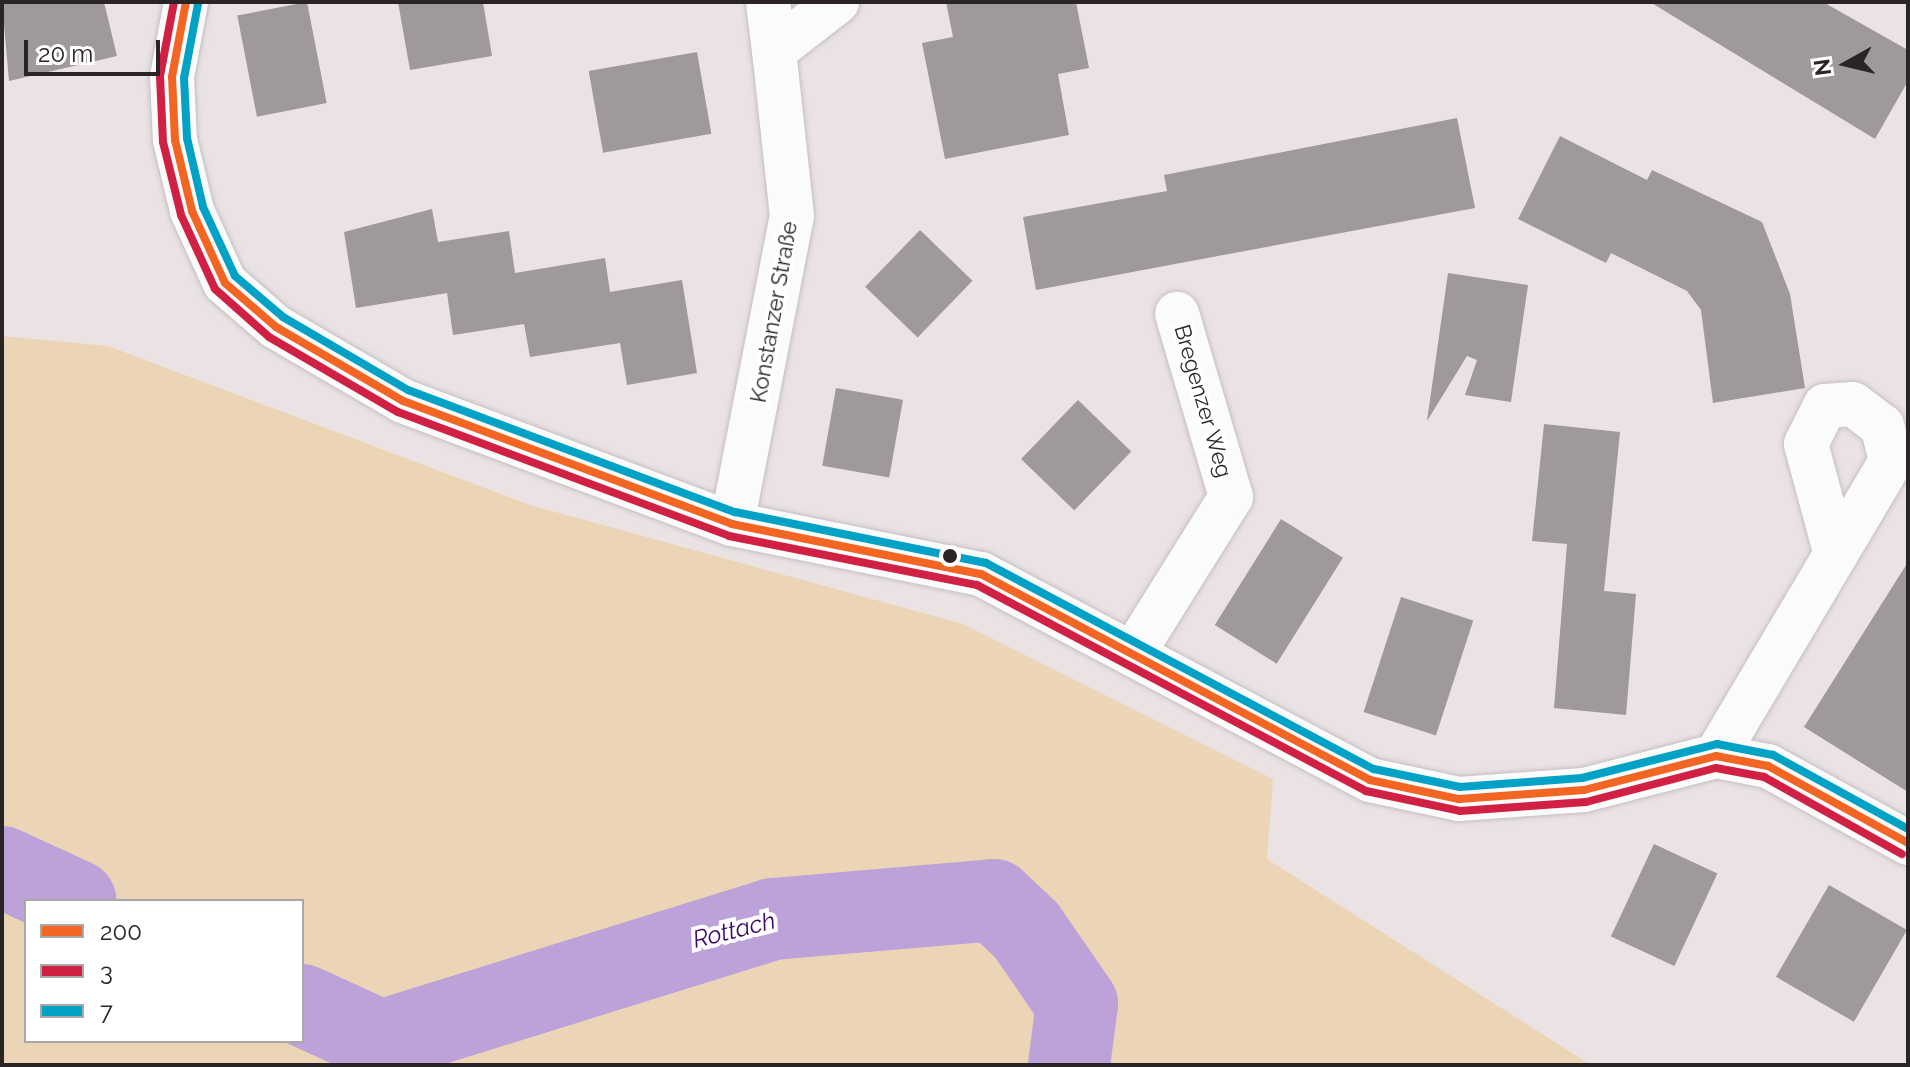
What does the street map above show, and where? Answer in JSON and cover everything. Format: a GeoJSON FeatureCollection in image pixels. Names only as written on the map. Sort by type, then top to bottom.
{"type":"FeatureCollection","features":[{"type":"Feature","properties":{"kind":"street"},"geometry":{"type":"LineString","coordinates":[[186,2],[172,77],[175,140],[192,211],[225,283],[276,327],[403,401],[732,524],[981,574],[1134,652],[1370,780],[1459,799],[1584,790],[1716,756],[1768,766],[1908,843]]}},
{"type":"Feature","properties":{"kind":"street","name":"Konstanzer Straße"},"geometry":{"type":"LineString","coordinates":[[732,524],[792,216],[768,2]]}},
{"type":"Feature","properties":{"kind":"street"},"geometry":{"type":"LineString","coordinates":[[774,51],[837,2]]}},
{"type":"Feature","properties":{"kind":"street","name":"Bregenzer Weg"},"geometry":{"type":"LineString","coordinates":[[1134,652],[1231,497],[1177,314]]}},
{"type":"Feature","properties":{"kind":"street"},"geometry":{"type":"LineString","coordinates":[[1716,756],[1834,548]]}},
{"type":"Feature","properties":{"kind":"shaded area"},"geometry":{"type":"Polygon","coordinates":[[[2,336],[108,346],[530,505],[963,624],[1273,779],[1267,859],[1591,1065],[2,1065],[2,336]]]}},
{"type":"Feature","properties":{"kind":"building"},"geometry":{"type":"Polygon","coordinates":[[[2,2],[104,2],[117,56],[9,81],[2,2]]]}},
{"type":"Feature","properties":{"kind":"building"},"geometry":{"type":"Polygon","coordinates":[[[307,2],[327,103],[257,117],[237,16],[307,2]]]}},
{"type":"Feature","properties":{"kind":"building"},"geometry":{"type":"Polygon","coordinates":[[[398,2],[483,2],[492,56],[410,70],[398,2]]]}},
{"type":"Feature","properties":{"kind":"building"},"geometry":{"type":"Polygon","coordinates":[[[946,2],[1076,2],[1089,68],[1058,74],[1069,135],[945,159],[922,43],[953,37],[946,2]]]}},
{"type":"Feature","properties":{"kind":"building"},"geometry":{"type":"Polygon","coordinates":[[[1650,2],[1823,2],[1908,50],[1908,81],[1875,139],[1650,2]]]}},
{"type":"Feature","properties":{"kind":"building"},"geometry":{"type":"Polygon","coordinates":[[[697,52],[711,134],[603,153],[589,71],[697,52]]]}},
{"type":"Feature","properties":{"kind":"building"},"geometry":{"type":"Polygon","coordinates":[[[1457,118],[1475,208],[1036,290],[1023,217],[1167,191],[1164,175],[1457,118]]]}},
{"type":"Feature","properties":{"kind":"building"},"geometry":{"type":"Polygon","coordinates":[[[1560,136],[1647,180],[1652,170],[1762,222],[1790,294],[1805,388],[1713,403],[1701,310],[1687,291],[1611,253],[1606,263],[1518,219],[1560,136]]]}},
{"type":"Feature","properties":{"kind":"building"},"geometry":{"type":"Polygon","coordinates":[[[432,209],[438,242],[509,231],[515,273],[605,258],[610,292],[682,280],[697,373],[627,385],[620,343],[530,357],[524,324],[453,335],[447,293],[356,308],[344,232],[432,209]]]}},
{"type":"Feature","properties":{"kind":"building"},"geometry":{"type":"Polygon","coordinates":[[[920,230],[973,281],[918,338],[865,287],[920,230]]]}},
{"type":"Feature","properties":{"kind":"building"},"geometry":{"type":"Polygon","coordinates":[[[1448,273],[1528,285],[1511,402],[1465,395],[1477,360],[1467,356],[1427,421],[1448,273]]]}},
{"type":"Feature","properties":{"kind":"building"},"geometry":{"type":"Polygon","coordinates":[[[836,388],[903,400],[889,478],[822,466],[836,388]]]}},
{"type":"Feature","properties":{"kind":"building"},"geometry":{"type":"Polygon","coordinates":[[[1078,400],[1131,451],[1074,510],[1021,459],[1078,400]]]}},
{"type":"Feature","properties":{"kind":"building"},"geometry":{"type":"Polygon","coordinates":[[[1544,424],[1620,432],[1604,591],[1636,594],[1626,715],[1554,708],[1567,544],[1532,541],[1544,424]]]}},
{"type":"Feature","properties":{"kind":"building"},"geometry":{"type":"Polygon","coordinates":[[[1281,519],[1343,558],[1277,664],[1215,625],[1281,519]]]}},
{"type":"Feature","properties":{"kind":"building"},"geometry":{"type":"Polygon","coordinates":[[[1908,562],[1908,792],[1804,727],[1908,562]]]}},
{"type":"Feature","properties":{"kind":"building"},"geometry":{"type":"Polygon","coordinates":[[[1401,597],[1473,620],[1436,736],[1364,712],[1401,597]]]}},
{"type":"Feature","properties":{"kind":"building"},"geometry":{"type":"Polygon","coordinates":[[[1654,844],[1717,874],[1674,966],[1611,936],[1654,844]]]}},
{"type":"Feature","properties":{"kind":"building"},"geometry":{"type":"Polygon","coordinates":[[[1829,885],[1907,930],[1854,1022],[1776,977],[1829,885]]]}},
{"type":"Feature","properties":{"kind":"waterway","name":"Rottach"},"geometry":{"type":"LineString","coordinates":[[2,867],[72,899]]}},
{"type":"Feature","properties":{"kind":"waterway","name":"Rottach"},"geometry":{"type":"LineString","coordinates":[[304,1006],[381,1041],[773,919],[994,900],[1026,930],[1077,1004],[1069,1065]]}},
{"type":"Feature","properties":{"kind":"transit line","name":"3"},"geometry":{"type":"LineString","coordinates":[[174,2],[160,76],[163,142],[181,215],[215,289],[269,337],[398,412],[729,536],[977,585],[1366,791],[1460,811],[1586,802],[1716,768],[1764,777],[1902,854]]}},
{"type":"Feature","properties":{"kind":"transit line","name":"200"},"geometry":{"type":"LineString","coordinates":[[186,2],[172,77],[175,140],[192,211],[225,283],[276,327],[403,401],[732,524],[981,574],[1370,780],[1459,799],[1584,790],[1716,756],[1768,766],[1908,843]]}},
{"type":"Feature","properties":{"kind":"transit line","name":"7"},"geometry":{"type":"LineString","coordinates":[[198,4],[184,78],[187,138],[203,207],[235,276],[283,317],[408,390],[735,512],[986,563],[1374,769],[1460,787],[1582,778],[1717,744],[1773,755],[1908,829]]}}]}
